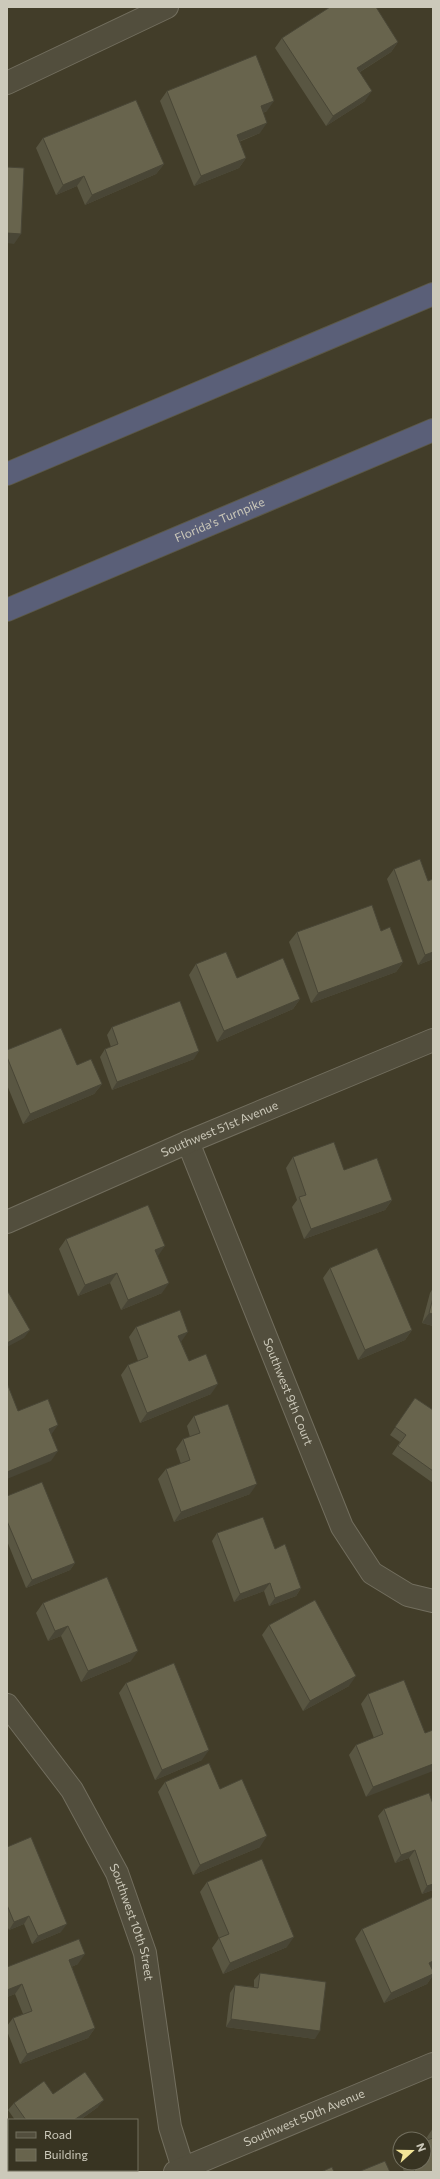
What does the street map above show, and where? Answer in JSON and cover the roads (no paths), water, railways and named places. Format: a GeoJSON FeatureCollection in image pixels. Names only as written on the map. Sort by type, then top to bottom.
{"type":"FeatureCollection","features":[{"type":"Feature","properties":{"kind":"highway"},"geometry":{"type":"LineString","coordinates":[[7,474],[433,294]]}},
{"type":"Feature","properties":{"kind":"highway","name":"Florida's Turnpike"},"geometry":{"type":"LineString","coordinates":[[7,610],[433,430]]}},
{"type":"Feature","properties":{"kind":"street"},"geometry":{"type":"LineString","coordinates":[[7,83],[167,7]]}},
{"type":"Feature","properties":{"kind":"street","name":"Southwest 51st Avenue"},"geometry":{"type":"LineString","coordinates":[[7,1222],[188,1142],[433,1040]]}},
{"type":"Feature","properties":{"kind":"street","name":"Southwest 9th Court"},"geometry":{"type":"LineString","coordinates":[[188,1142],[342,1527],[372,1573],[408,1595],[433,1601]]}},
{"type":"Feature","properties":{"kind":"street","name":"Southwest 10th Street"},"geometry":{"type":"LineString","coordinates":[[7,1706],[72,1790],[118,1873],[145,1953],[170,2127],[179,2170]]}},
{"type":"Feature","properties":{"kind":"street","name":"Southwest 50th Avenue"},"geometry":{"type":"LineString","coordinates":[[179,2170],[433,2064]]}}]}
